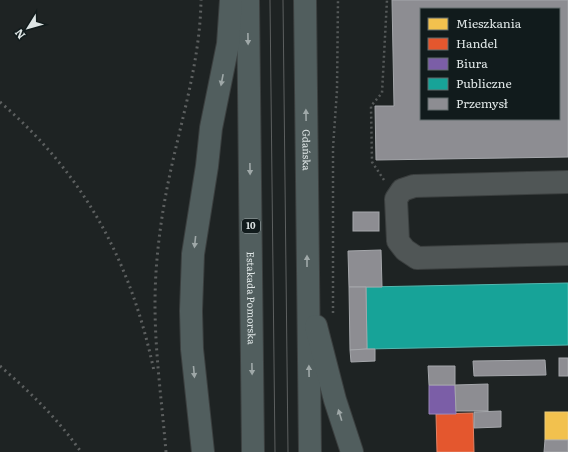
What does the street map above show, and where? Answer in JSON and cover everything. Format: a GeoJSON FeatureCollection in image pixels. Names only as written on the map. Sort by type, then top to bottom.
{"type":"FeatureCollection","features":[{"type":"Feature","properties":{"kind":"main road"},"geometry":{"type":"LineString","coordinates":[[203,452],[192,349],[191,311],[193,254],[207,166],[211,128],[227,51],[231,0]]}},
{"type":"Feature","properties":{"kind":"main road","name":"Estakada Pomorska"},"geometry":{"type":"LineString","coordinates":[[248,0],[254,452]]}},
{"type":"Feature","properties":{"kind":"main road","name":"Gdańska"},"geometry":{"type":"LineString","coordinates":[[305,0],[308,300]]}},
{"type":"Feature","properties":{"kind":"main road"},"geometry":{"type":"LineString","coordinates":[[308,300],[310,452]]}},
{"type":"Feature","properties":{"kind":"main road"},"geometry":{"type":"LineString","coordinates":[[308,300],[323,350],[335,400],[352,452]]}},
{"type":"Feature","properties":{"kind":"lane"},"geometry":{"type":"LineString","coordinates":[[568,182],[414,186],[402,190],[396,199],[398,241],[405,250],[417,258],[568,254]]}},
{"type":"Feature","properties":{"kind":"path"},"geometry":{"type":"LineString","coordinates":[[333,198],[332,148],[338,90],[338,0]]}},
{"type":"Feature","properties":{"kind":"path"},"geometry":{"type":"LineString","coordinates":[[387,0],[382,93],[371,106],[372,162],[396,199]]}},
{"type":"Feature","properties":{"kind":"building: Mieszkania"},"geometry":{"type":"Polygon","coordinates":[[[545,412],[568,412],[568,440],[545,440],[545,412]]]}},
{"type":"Feature","properties":{"kind":"building: Handel"},"geometry":{"type":"Polygon","coordinates":[[[473,413],[474,452],[437,452],[436,414],[473,413]]]}},
{"type":"Feature","properties":{"kind":"building: Biura"},"geometry":{"type":"Polygon","coordinates":[[[429,385],[455,385],[456,414],[429,414],[429,385]]]}},
{"type":"Feature","properties":{"kind":"building: Publiczne"},"geometry":{"type":"Polygon","coordinates":[[[568,283],[568,345],[367,349],[366,287],[568,283]]]}},
{"type":"Feature","properties":{"kind":"building: Przemysł"},"geometry":{"type":"Polygon","coordinates":[[[392,0],[568,0],[568,157],[376,160],[375,106],[394,106],[392,0]]]}},
{"type":"Feature","properties":{"kind":"building: Przemysł"},"geometry":{"type":"Polygon","coordinates":[[[353,212],[379,212],[379,231],[353,231],[353,212]]]}},
{"type":"Feature","properties":{"kind":"building: Przemysł"},"geometry":{"type":"Polygon","coordinates":[[[381,250],[382,287],[349,287],[348,251],[381,250]]]}},
{"type":"Feature","properties":{"kind":"building: Przemysł"},"geometry":{"type":"Polygon","coordinates":[[[349,287],[366,287],[367,349],[350,350],[349,287]]]}},
{"type":"Feature","properties":{"kind":"building: Przemysł"},"geometry":{"type":"Polygon","coordinates":[[[375,349],[375,361],[351,362],[350,350],[375,349]]]}},
{"type":"Feature","properties":{"kind":"building: Przemysł"},"geometry":{"type":"Polygon","coordinates":[[[559,358],[568,358],[568,376],[559,376],[559,358]]]}},
{"type":"Feature","properties":{"kind":"building: Przemysł"},"geometry":{"type":"Polygon","coordinates":[[[545,360],[546,375],[474,376],[473,361],[545,360]]]}},
{"type":"Feature","properties":{"kind":"building: Przemysł"},"geometry":{"type":"Polygon","coordinates":[[[428,366],[455,366],[455,385],[429,385],[428,366]]]}},
{"type":"Feature","properties":{"kind":"building: Przemysł"},"geometry":{"type":"Polygon","coordinates":[[[488,384],[488,411],[456,411],[455,385],[488,384]]]}},
{"type":"Feature","properties":{"kind":"building: Przemysł"},"geometry":{"type":"Polygon","coordinates":[[[501,411],[501,427],[474,428],[474,412],[501,411]]]}},
{"type":"Feature","properties":{"kind":"building: Przemysł"},"geometry":{"type":"Polygon","coordinates":[[[545,440],[568,440],[568,452],[544,452],[545,440]]]}},
{"type":"Feature","properties":{"kind":"tram line"},"geometry":{"type":"LineString","coordinates":[[270,0],[275,452]]}},
{"type":"Feature","properties":{"kind":"tram line"},"geometry":{"type":"LineString","coordinates":[[283,0],[288,452]]}},
{"type":"Feature","properties":{"kind":"railway"},"geometry":{"type":"LineString","coordinates":[[166,452],[156,341],[156,269],[161,223],[168,185],[196,53],[200,27],[201,0]]}},
{"type":"Feature","properties":{"kind":"railway"},"geometry":{"type":"LineString","coordinates":[[0,102],[30,130],[57,160],[80,190],[100,223],[118,257],[132,293],[144,331],[154,371]]}},
{"type":"Feature","properties":{"kind":"railway"},"geometry":{"type":"LineString","coordinates":[[0,366],[43,406],[63,428],[81,452]]}}]}
